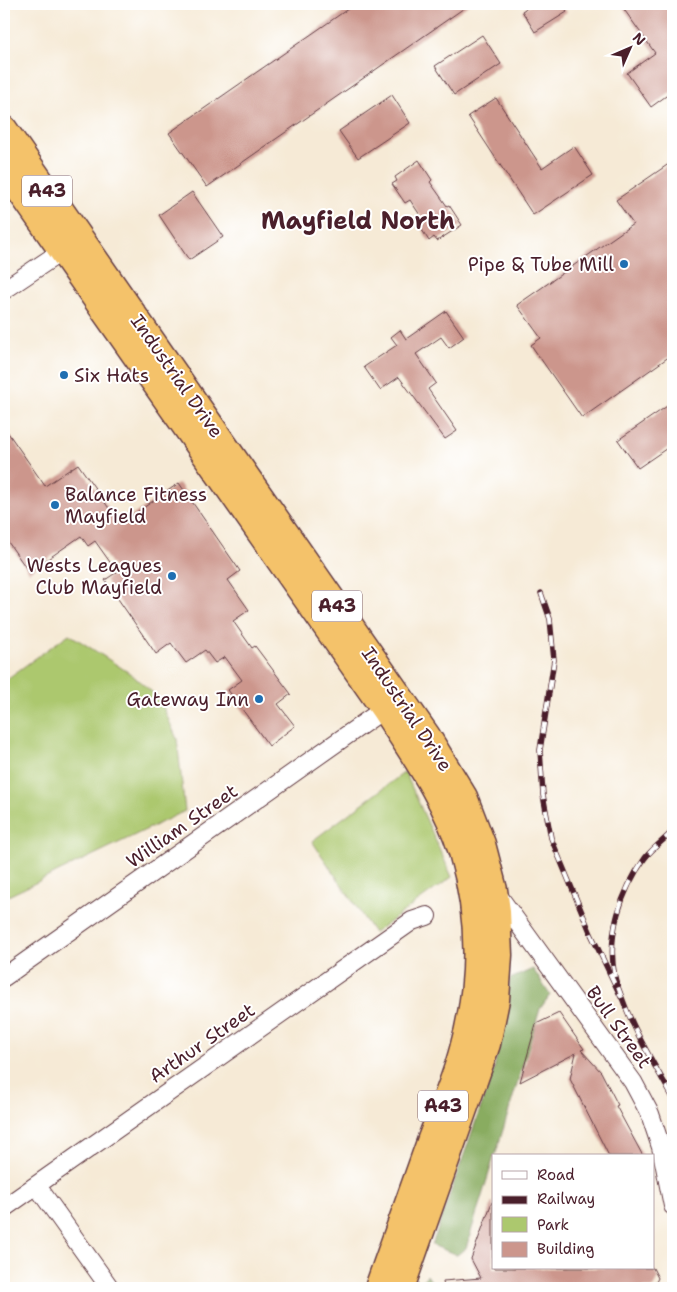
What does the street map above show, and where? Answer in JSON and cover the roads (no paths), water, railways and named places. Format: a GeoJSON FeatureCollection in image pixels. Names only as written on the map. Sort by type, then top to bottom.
{"type":"FeatureCollection","features":[{"type":"Feature","properties":{"kind":"highway","name":"Industrial Drive"},"geometry":{"type":"LineString","coordinates":[[4,129],[427,736],[442,782],[444,808],[461,850],[472,894],[477,961],[473,1007],[463,1050],[378,1288]]}},
{"type":"Feature","properties":{"kind":"highway","name":"Industrial Drive"},"geometry":{"type":"LineString","coordinates":[[4,168],[384,709],[422,767],[464,797],[482,844],[494,890],[497,912],[499,955],[496,1000],[487,1044],[401,1288]]}},
{"type":"Feature","properties":{"kind":"street"},"geometry":{"type":"LineString","coordinates":[[4,290],[62,251]]}},
{"type":"Feature","properties":{"kind":"street","name":"William Street"},"geometry":{"type":"LineString","coordinates":[[4,977],[384,709]]}},
{"type":"Feature","properties":{"kind":"street","name":"Bull Street"},"geometry":{"type":"LineString","coordinates":[[494,890],[634,1082],[653,1122],[661,1147],[673,1206]]}},
{"type":"Feature","properties":{"kind":"street","name":"Arthur Street"},"geometry":{"type":"LineString","coordinates":[[4,1208],[412,921],[427,916]]}},
{"type":"Feature","properties":{"kind":"street"},"geometry":{"type":"LineString","coordinates":[[37,1186],[110,1288]]}},
{"type":"Feature","properties":{"kind":"railway"},"geometry":{"type":"LineString","coordinates":[[541,593],[550,619],[554,660],[540,750],[543,795],[551,838],[591,934],[621,997]]}},
{"type":"Feature","properties":{"kind":"railway"},"geometry":{"type":"LineString","coordinates":[[673,831],[655,847],[636,871],[618,914],[613,946],[615,979],[626,1009],[673,1098]]}},
{"type":"Feature","properties":{"kind":"place","name":"Pipe & Tube Mill"},"geometry":{"type":"Point","coordinates":[624,264]}},
{"type":"Feature","properties":{"kind":"place","name":"Six Hats"},"geometry":{"type":"Point","coordinates":[64,375]}},
{"type":"Feature","properties":{"kind":"place","name":"Balance Fitness Mayfield"},"geometry":{"type":"Point","coordinates":[55,505]}},
{"type":"Feature","properties":{"kind":"place","name":"Wests Leagues Club Mayfield"},"geometry":{"type":"Point","coordinates":[172,576]}},
{"type":"Feature","properties":{"kind":"place","name":"Gateway Inn"},"geometry":{"type":"Point","coordinates":[259,699]}},
{"type":"Feature","properties":{"kind":"district","name":"Mayfield North"},"geometry":{"type":"Point","coordinates":[358,221]}}]}
